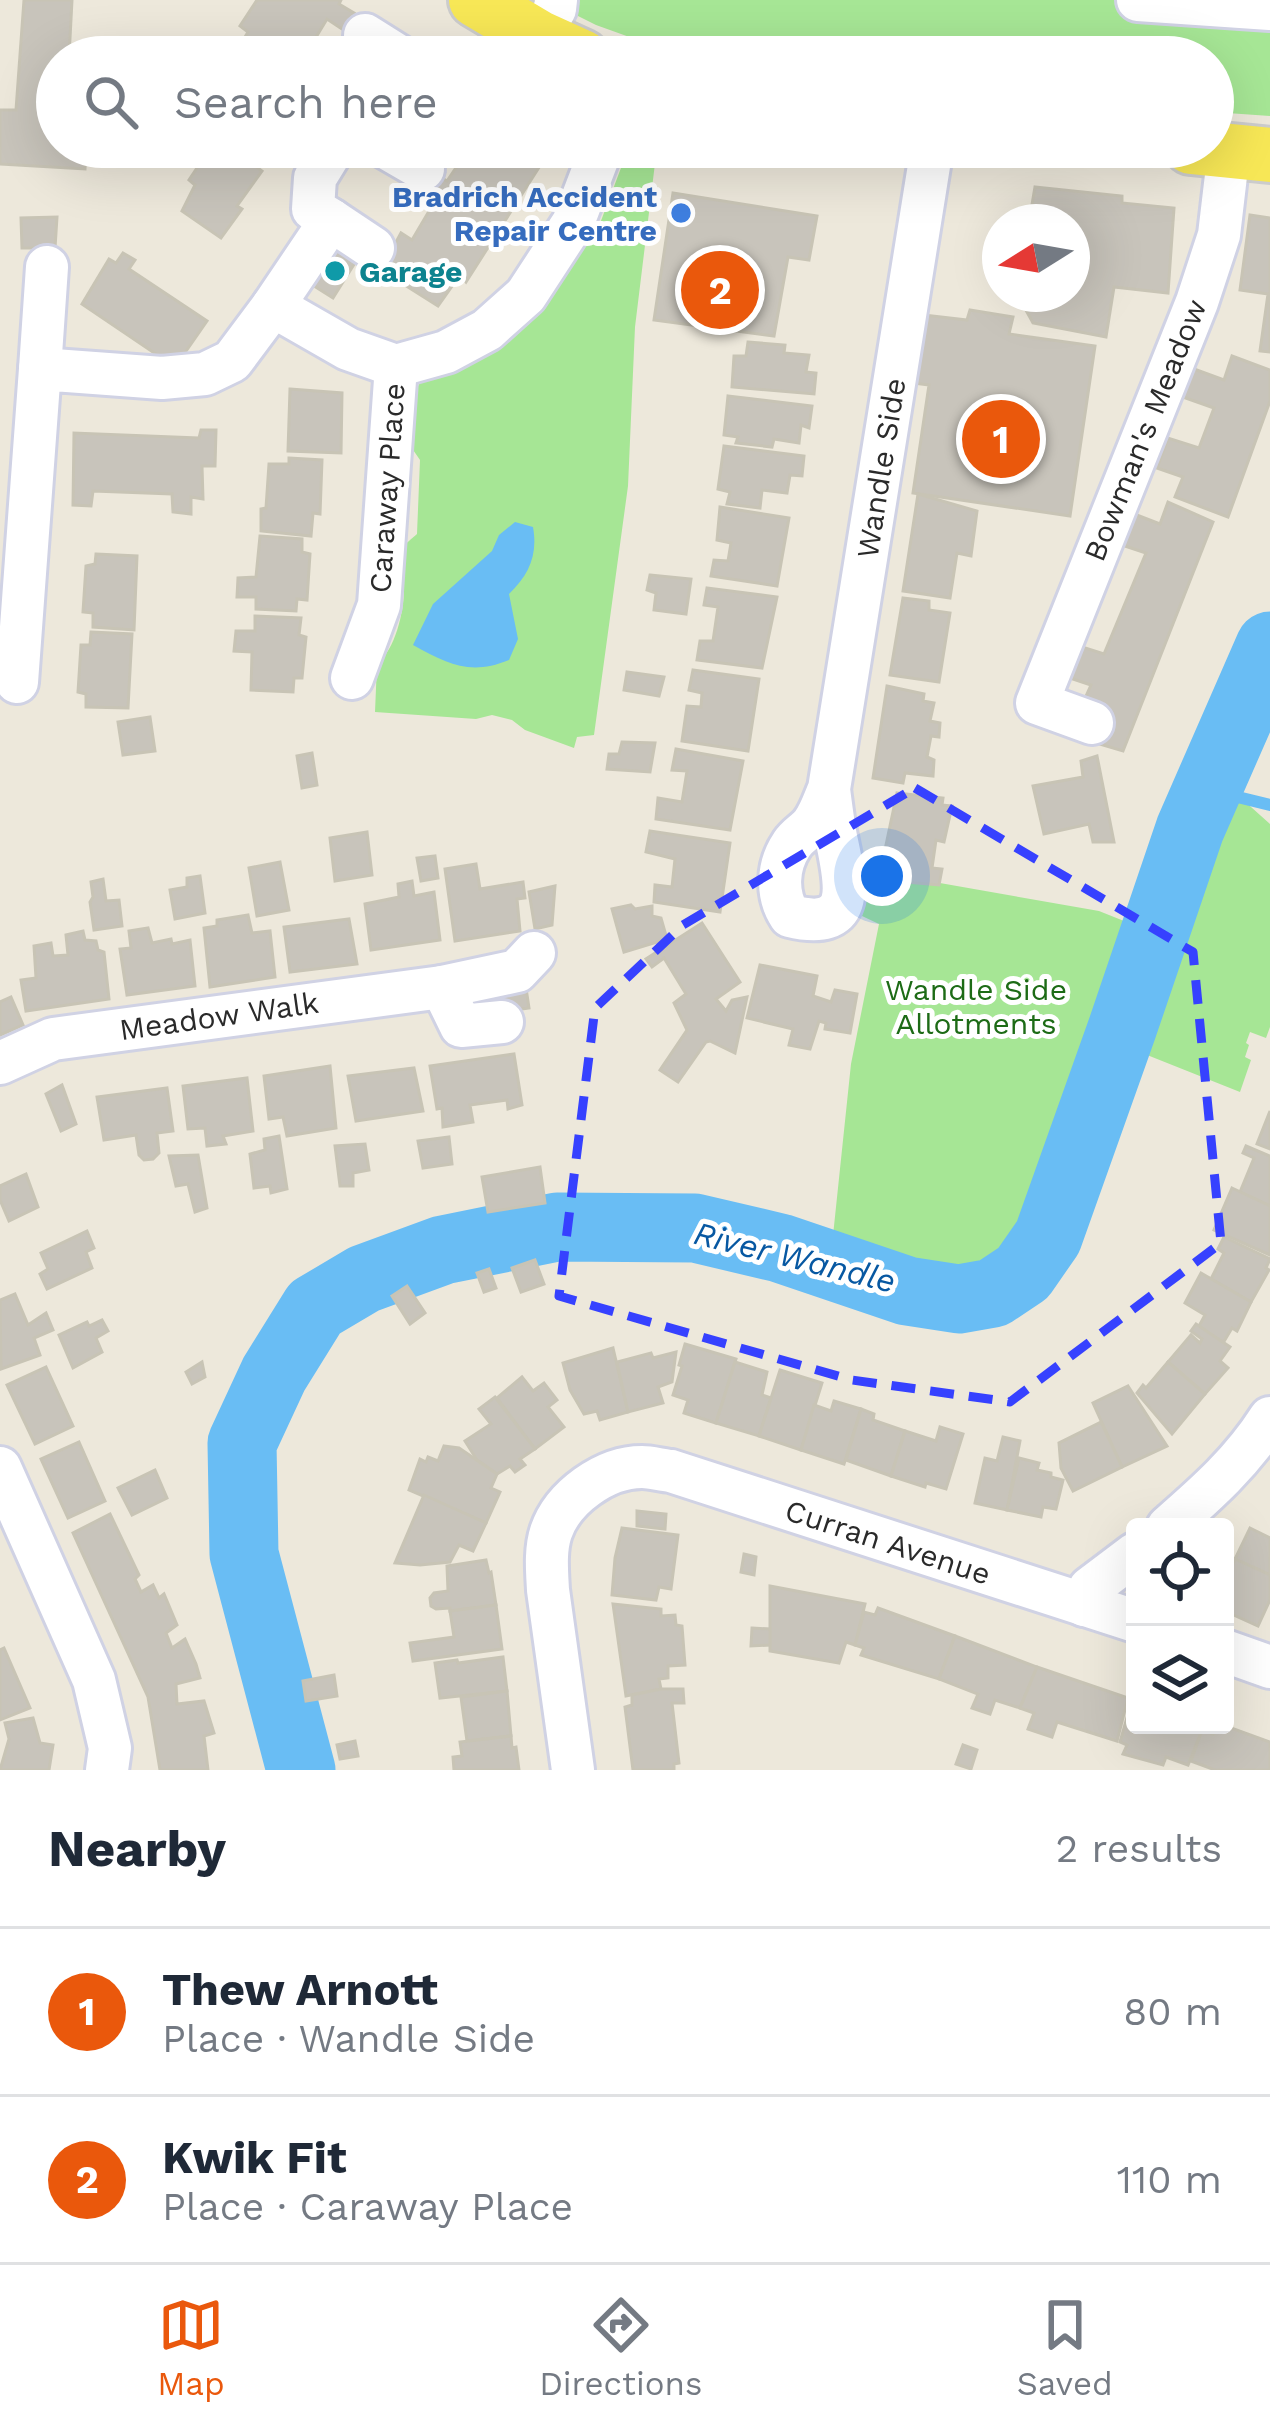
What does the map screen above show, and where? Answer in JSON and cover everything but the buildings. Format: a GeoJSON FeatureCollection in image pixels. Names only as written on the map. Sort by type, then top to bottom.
{"type":"FeatureCollection","features":[{"type":"Feature","properties":{"kind":"main road"},"geometry":{"type":"LineString","coordinates":[[476,0],[559,31]]}},
{"type":"Feature","properties":{"kind":"street"},"geometry":{"type":"LineString","coordinates":[[1138,0],[1270,9]]}},
{"type":"Feature","properties":{"kind":"street"},"geometry":{"type":"LineString","coordinates":[[321,168],[315,178],[313,209],[373,248]]}},
{"type":"Feature","properties":{"kind":"street","name":"Caraway Place"},"geometry":{"type":"LineString","coordinates":[[273,306],[348,349],[396,366],[446,352],[487,330],[526,295],[572,223],[594,168]]}},
{"type":"Feature","properties":{"kind":"street","name":"Wandle Side"},"geometry":{"type":"LineString","coordinates":[[829,789],[929,168]]}},
{"type":"Feature","properties":{"kind":"street","name":"Bowman's Meadow"},"geometry":{"type":"LineString","coordinates":[[1092,723],[1032,714],[1197,302],[1219,235],[1228,168]]}},
{"type":"Feature","properties":{"kind":"street"},"geometry":{"type":"LineString","coordinates":[[40,369],[162,378],[205,374],[232,361],[331,220]]}},
{"type":"Feature","properties":{"kind":"street"},"geometry":{"type":"LineString","coordinates":[[17,682],[46,267]]}},
{"type":"Feature","properties":{"kind":"street","name":"Caraway Place"},"geometry":{"type":"LineString","coordinates":[[352,678],[379,605],[396,366]]}},
{"type":"Feature","properties":{"kind":"street","name":"Meadow Walk"},"geometry":{"type":"LineString","coordinates":[[0,1063],[52,1039],[442,986],[517,971],[534,953]]}},
{"type":"Feature","properties":{"kind":"street"},"geometry":{"type":"LineString","coordinates":[[442,986],[461,1026],[502,1022]]}},
{"type":"Feature","properties":{"kind":"street"},"geometry":{"type":"LineString","coordinates":[[1178,1518],[1238,1462],[1270,1418]]}},
{"type":"Feature","properties":{"kind":"street","name":"Curran Avenue"},"geometry":{"type":"LineString","coordinates":[[573,1770],[548,1590],[550,1533],[582,1489],[614,1472],[639,1467],[670,1471],[1126,1618]]}},
{"type":"Feature","properties":{"kind":"street"},"geometry":{"type":"LineString","coordinates":[[0,1468],[94,1680],[110,1748],[106,1770]]}},
{"type":"Feature","properties":{"kind":"street"},"geometry":{"type":"LineString","coordinates":[[1084,1606],[1090,1588],[1126,1562]]}},
{"type":"Feature","properties":{"kind":"street"},"geometry":{"type":"LineString","coordinates":[[1234,1654],[1270,1666]]}},
{"type":"Feature","properties":{"kind":"highlighted area"},"geometry":{"type":"Polygon","coordinates":[[[915,788],[1193,952],[1221,1243],[1010,1402],[852,1380],[559,1296],[595,1008],[683,925],[915,788]]]}},
{"type":"Feature","properties":{"kind":"green space"},"geometry":{"type":"Polygon","coordinates":[[[546,0],[1270,0],[1270,116],[1234,113],[1234,36],[627,36],[546,0]]]}},
{"type":"Feature","properties":{"kind":"green space"},"geometry":{"type":"Polygon","coordinates":[[[621,168],[654,168],[635,327],[628,486],[594,735],[577,737],[574,748],[492,715],[476,719],[375,712],[377,664],[393,640],[402,608],[400,554],[417,534],[420,460],[407,441],[410,404],[420,382],[438,371],[586,230],[596,234],[621,168]]]}},
{"type":"Feature","properties":{"kind":"green space"},"geometry":{"type":"Polygon","coordinates":[[[1232,790],[1270,824],[1270,1027],[1266,1038],[1250,1032],[1245,1057],[1251,1060],[1240,1092],[1132,1049],[1232,790]]]}},
{"type":"Feature","properties":{"kind":"green space","name":"Wandle Side Allotments"},"geometry":{"type":"Polygon","coordinates":[[[866,870],[1099,911],[1124,921],[1012,1243],[990,1271],[971,1281],[923,1274],[832,1245],[851,1064],[879,924],[862,916],[866,870]]]}},
{"type":"Feature","properties":{"kind":"water"},"geometry":{"type":"Polygon","coordinates":[[[515,522],[533,527],[534,547],[527,572],[509,594],[518,639],[509,660],[482,667],[460,666],[413,645],[433,604],[492,551],[499,535],[515,522]]]}},
{"type":"Feature","properties":{"kind":"waterway","name":"River Wandle"},"geometry":{"type":"LineString","coordinates":[[301,1770],[244,1554],[242,1443],[274,1374],[315,1308],[364,1279],[443,1250],[557,1227],[695,1228],[780,1248],[907,1291],[959,1299],[993,1293],[1023,1273],[1048,1237],[1190,829],[1270,646]]}},
{"type":"Feature","properties":{"kind":"waterway"},"geometry":{"type":"LineString","coordinates":[[1209,790],[1270,805]]}},
{"type":"Feature","properties":{"kind":"place","name":"Bradrich Accident Repair Centre"},"geometry":{"type":"Point","coordinates":[681,213]}},
{"type":"Feature","properties":{"kind":"place","name":"Garage"},"geometry":{"type":"Point","coordinates":[335,271]}},
{"type":"Feature","properties":{"kind":"place","name":"Kwik Fit"},"geometry":{"type":"Point","coordinates":[720,290]}},
{"type":"Feature","properties":{"kind":"place","name":"Thew Arnott"},"geometry":{"type":"Point","coordinates":[1001,439]}}]}
